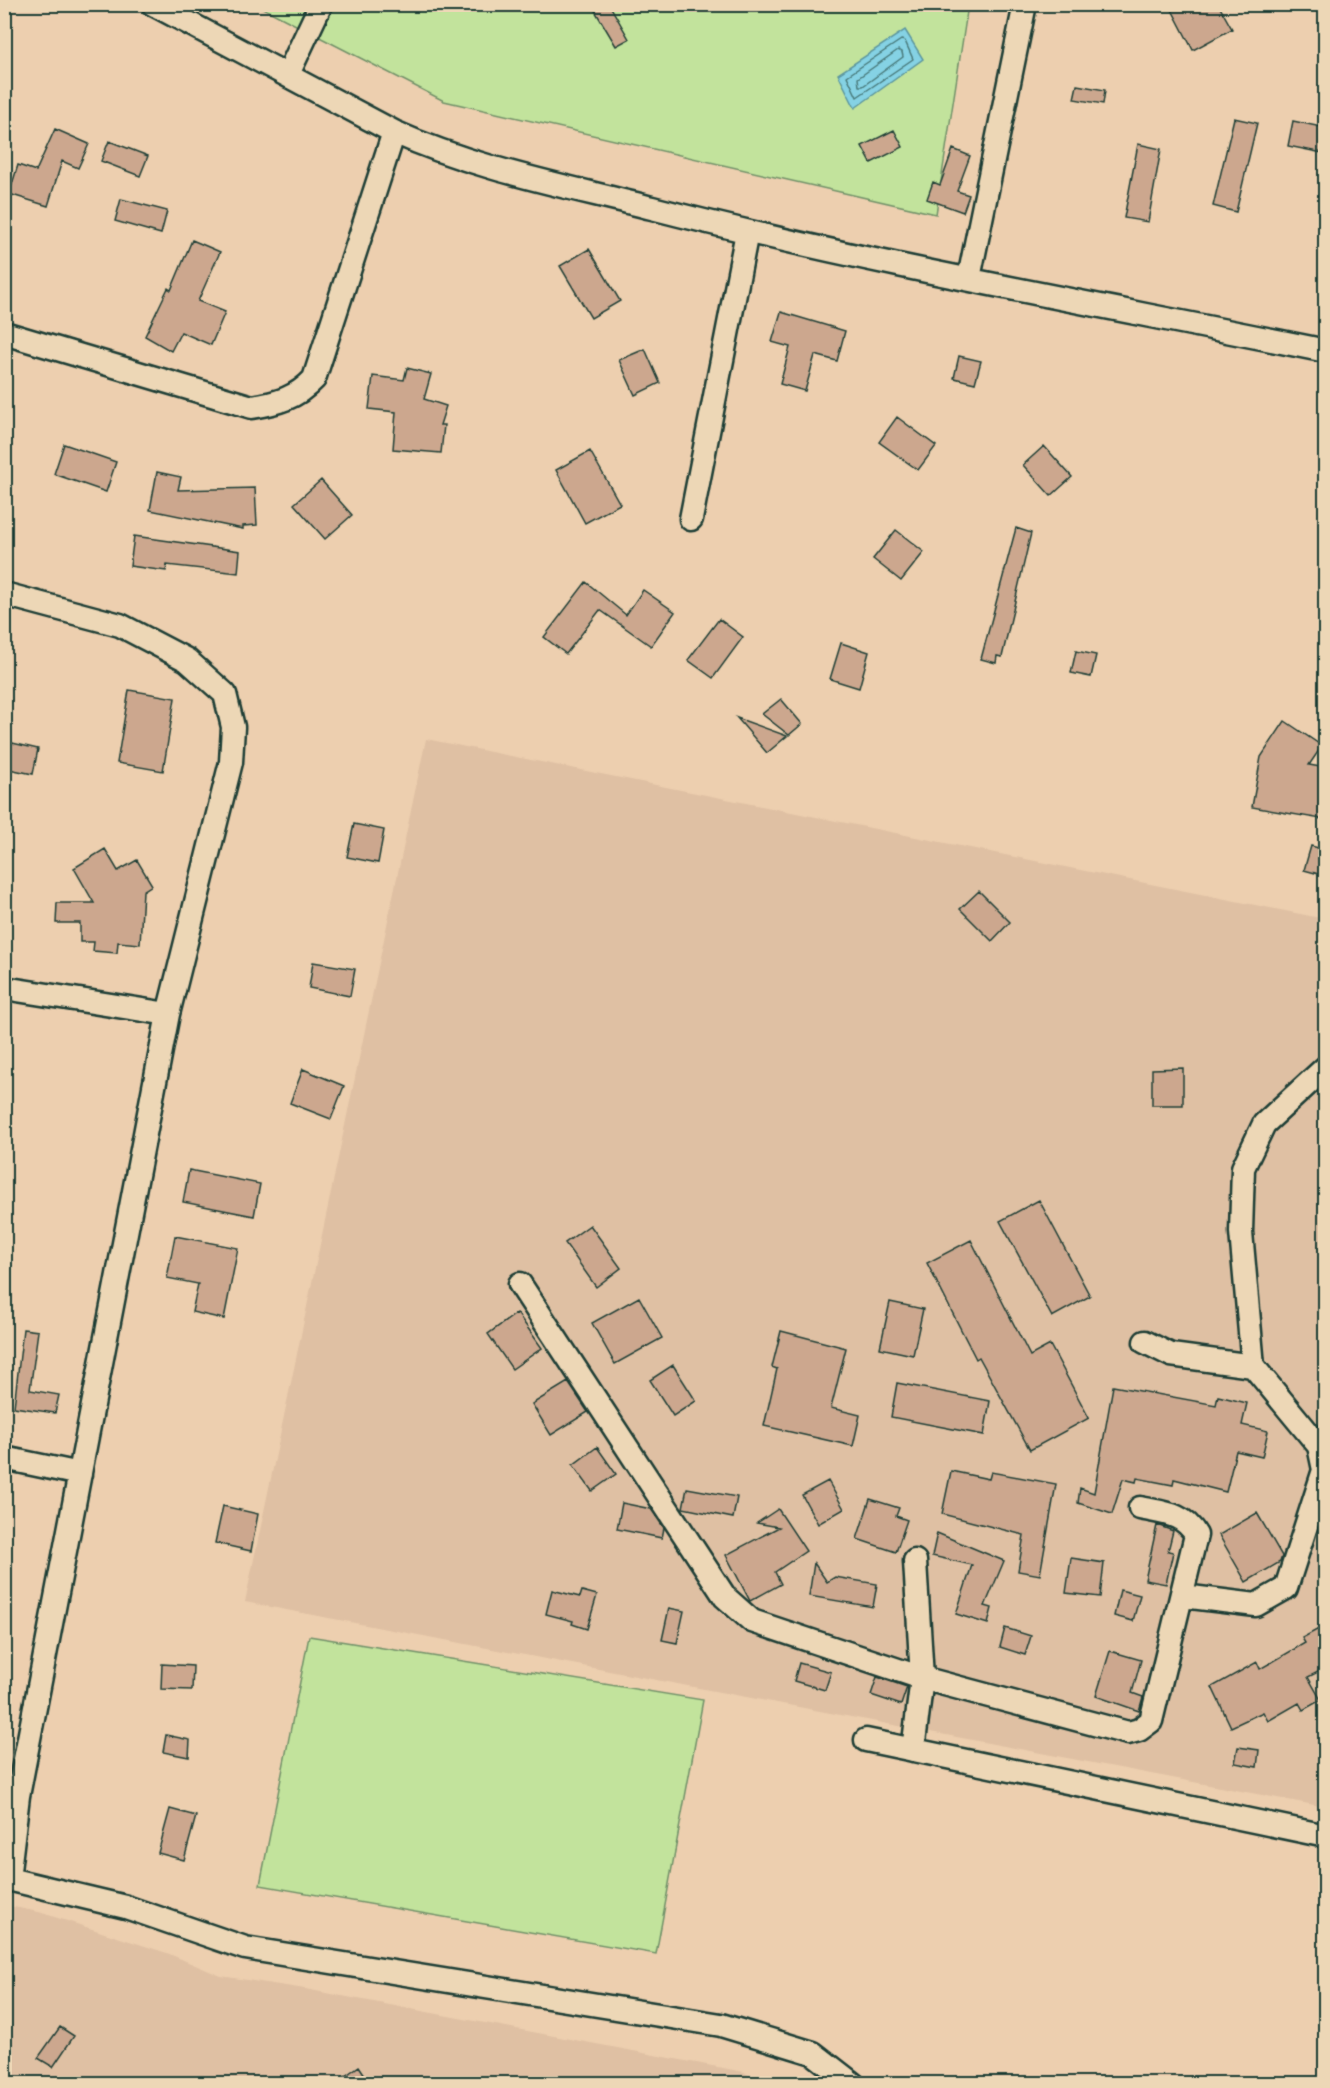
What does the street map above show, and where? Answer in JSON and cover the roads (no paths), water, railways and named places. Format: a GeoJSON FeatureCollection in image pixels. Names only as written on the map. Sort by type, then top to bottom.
{"type":"FeatureCollection","features":[{"type":"Feature","properties":{"kind":"street"},"geometry":{"type":"LineString","coordinates":[[153,4],[394,132],[433,150],[478,164],[747,232],[1326,351]]}},
{"type":"Feature","properties":{"kind":"street"},"geometry":{"type":"LineString","coordinates":[[288,75],[321,4]]}},
{"type":"Feature","properties":{"kind":"street"},"geometry":{"type":"LineString","coordinates":[[969,278],[1025,4]]}},
{"type":"Feature","properties":{"kind":"street"},"geometry":{"type":"LineString","coordinates":[[4,333],[252,407],[271,404],[301,393],[314,379],[394,132]]}},
{"type":"Feature","properties":{"kind":"street"},"geometry":{"type":"LineString","coordinates":[[691,519],[747,232]]}},
{"type":"Feature","properties":{"kind":"street"},"geometry":{"type":"LineString","coordinates":[[4,594],[120,625],[187,660],[225,694],[233,727],[231,762],[168,1014],[18,1796],[6,1878],[126,1907],[245,1948],[721,2025],[813,2053],[853,2084]]}},
{"type":"Feature","properties":{"kind":"street"},"geometry":{"type":"LineString","coordinates":[[4,988],[168,1014]]}},
{"type":"Feature","properties":{"kind":"street"},"geometry":{"type":"LineString","coordinates":[[1183,1596],[1256,1605],[1287,1588],[1324,1470],[1319,1446],[1254,1366],[1241,1232],[1243,1168],[1264,1124],[1326,1066]]}},
{"type":"Feature","properties":{"kind":"street"},"geometry":{"type":"LineString","coordinates":[[520,1284],[725,1597],[752,1621],[922,1678],[1128,1733],[1139,1730],[1151,1721],[1196,1535],[1190,1524],[1178,1516],[1140,1508]]}},
{"type":"Feature","properties":{"kind":"street"},"geometry":{"type":"LineString","coordinates":[[1145,1342],[1170,1355],[1208,1362],[1254,1366]]}},
{"type":"Feature","properties":{"kind":"street"},"geometry":{"type":"LineString","coordinates":[[4,1458],[80,1474]]}},
{"type":"Feature","properties":{"kind":"street"},"geometry":{"type":"LineString","coordinates":[[913,1750],[922,1678],[915,1561]]}},
{"type":"Feature","properties":{"kind":"street"},"geometry":{"type":"LineString","coordinates":[[866,1740],[1326,1836]]}},
{"type":"Feature","properties":{"kind":"water"},"geometry":{"type":"Polygon","coordinates":[[[905,30],[923,59],[855,108],[838,74],[905,30]]]}}]}
